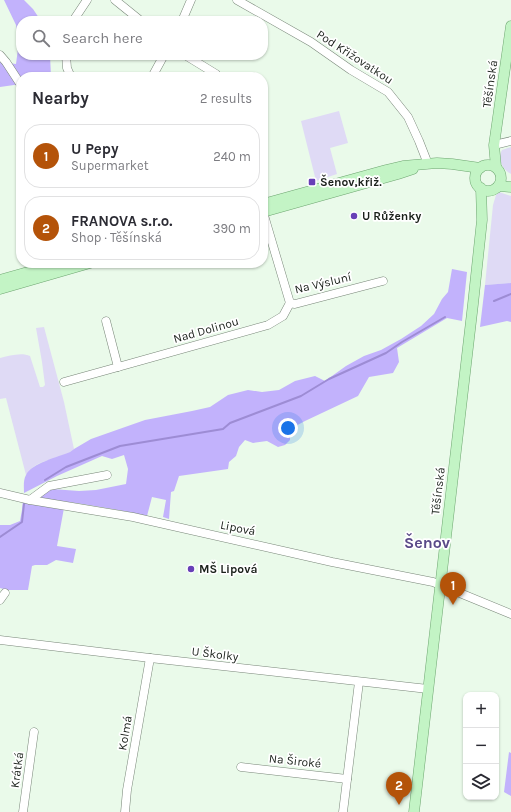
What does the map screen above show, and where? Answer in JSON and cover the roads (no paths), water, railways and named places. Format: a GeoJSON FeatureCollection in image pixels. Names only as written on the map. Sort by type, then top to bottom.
{"type":"FeatureCollection","features":[{"type":"Feature","properties":{"kind":"main road","name":"Těšínská"},"geometry":{"type":"LineString","coordinates":[[490,169],[511,30]]}},
{"type":"Feature","properties":{"kind":"main road"},"geometry":{"type":"LineString","coordinates":[[268,203],[403,166],[437,163],[490,169],[511,180]]}},
{"type":"Feature","properties":{"kind":"main road"},"geometry":{"type":"LineString","coordinates":[[268,211],[398,174],[428,164]]}},
{"type":"Feature","properties":{"kind":"main road"},"geometry":{"type":"LineString","coordinates":[[456,165],[486,190],[495,189],[500,186],[511,187]]}},
{"type":"Feature","properties":{"kind":"main road"},"geometry":{"type":"LineString","coordinates":[[478,184],[476,174],[490,169]]}},
{"type":"Feature","properties":{"kind":"main road"},"geometry":{"type":"LineString","coordinates":[[490,169],[501,181],[495,189]]}},
{"type":"Feature","properties":{"kind":"main road","name":"Těšínská"},"geometry":{"type":"LineString","coordinates":[[414,812],[474,304],[482,220],[478,184]]}},
{"type":"Feature","properties":{"kind":"main road","name":"Těšínská"},"geometry":{"type":"LineString","coordinates":[[482,220],[495,189]]}},
{"type":"Feature","properties":{"kind":"main road"},"geometry":{"type":"LineString","coordinates":[[0,280],[38,270],[53,268]]}},
{"type":"Feature","properties":{"kind":"main road"},"geometry":{"type":"LineString","coordinates":[[0,289],[38,270]]}},
{"type":"Feature","properties":{"kind":"street"},"geometry":{"type":"LineString","coordinates":[[76,16],[87,0]]}},
{"type":"Feature","properties":{"kind":"street"},"geometry":{"type":"LineString","coordinates":[[115,0],[135,16]]}},
{"type":"Feature","properties":{"kind":"street"},"geometry":{"type":"LineString","coordinates":[[184,16],[191,0]]}},
{"type":"Feature","properties":{"kind":"street","name":"Pod Křižovatkou"},"geometry":{"type":"LineString","coordinates":[[237,0],[265,16]]}},
{"type":"Feature","properties":{"kind":"street","name":"Pod Křižovatkou"},"geometry":{"type":"LineString","coordinates":[[268,18],[311,42],[351,70],[388,92],[408,117],[428,164]]}},
{"type":"Feature","properties":{"kind":"street"},"geometry":{"type":"LineString","coordinates":[[0,55],[16,78]]}},
{"type":"Feature","properties":{"kind":"street"},"geometry":{"type":"LineString","coordinates":[[66,60],[69,72]]}},
{"type":"Feature","properties":{"kind":"street"},"geometry":{"type":"LineString","coordinates":[[155,72],[161,60]]}},
{"type":"Feature","properties":{"kind":"street"},"geometry":{"type":"LineString","coordinates":[[193,60],[213,72]]}},
{"type":"Feature","properties":{"kind":"street"},"geometry":{"type":"LineString","coordinates":[[494,145],[511,141]]}},
{"type":"Feature","properties":{"kind":"street","name":"Na Výsluní"},"geometry":{"type":"LineString","coordinates":[[268,229],[290,303],[294,304],[383,281]]}},
{"type":"Feature","properties":{"kind":"street","name":"Nad Dolinou"},"geometry":{"type":"LineString","coordinates":[[64,382],[268,325],[283,316],[290,303]]}},
{"type":"Feature","properties":{"kind":"street"},"geometry":{"type":"LineString","coordinates":[[106,321],[118,367]]}},
{"type":"Feature","properties":{"kind":"street"},"geometry":{"type":"LineString","coordinates":[[30,500],[49,486],[107,475]]}},
{"type":"Feature","properties":{"kind":"street","name":"Lipová"},"geometry":{"type":"LineString","coordinates":[[0,493],[30,500],[109,512],[332,562],[433,582],[511,614]]}},
{"type":"Feature","properties":{"kind":"street","name":"U Školky"},"geometry":{"type":"LineString","coordinates":[[0,640],[428,690]]}},
{"type":"Feature","properties":{"kind":"street","name":"Kolmá"},"geometry":{"type":"LineString","coordinates":[[125,812],[127,790],[150,658]]}},
{"type":"Feature","properties":{"kind":"street"},"geometry":{"type":"LineString","coordinates":[[343,812],[359,682]]}},
{"type":"Feature","properties":{"kind":"street","name":"Krátká"},"geometry":{"type":"LineString","coordinates":[[23,812],[34,732]]}},
{"type":"Feature","properties":{"kind":"street","name":"Na Široké"},"geometry":{"type":"LineString","coordinates":[[241,767],[347,779]]}},
{"type":"Feature","properties":{"kind":"waterway"},"geometry":{"type":"LineString","coordinates":[[494,301],[511,294]]}},
{"type":"Feature","properties":{"kind":"waterway"},"geometry":{"type":"LineString","coordinates":[[45,480],[66,467],[120,446],[223,429],[230,423],[301,396],[329,379],[386,353],[445,317]]}},
{"type":"Feature","properties":{"kind":"waterway"},"geometry":{"type":"LineString","coordinates":[[0,537],[22,522],[24,504]]}},
{"type":"Feature","properties":{"kind":"place","name":"Šenov,křiž."},"geometry":{"type":"Point","coordinates":[312,182]}},
{"type":"Feature","properties":{"kind":"place","name":"U Růženky"},"geometry":{"type":"Point","coordinates":[354,216]}},
{"type":"Feature","properties":{"kind":"place","name":"MŠ Lipová"},"geometry":{"type":"Point","coordinates":[191,569]}},
{"type":"Feature","properties":{"kind":"place","name":"U Pepy"},"geometry":{"type":"Point","coordinates":[453,605]}},
{"type":"Feature","properties":{"kind":"place","name":"FRANOVA s.r.o."},"geometry":{"type":"Point","coordinates":[399,805]}},
{"type":"Feature","properties":{"kind":"district","name":"Šenov"},"geometry":{"type":"Point","coordinates":[427,542]}}]}
